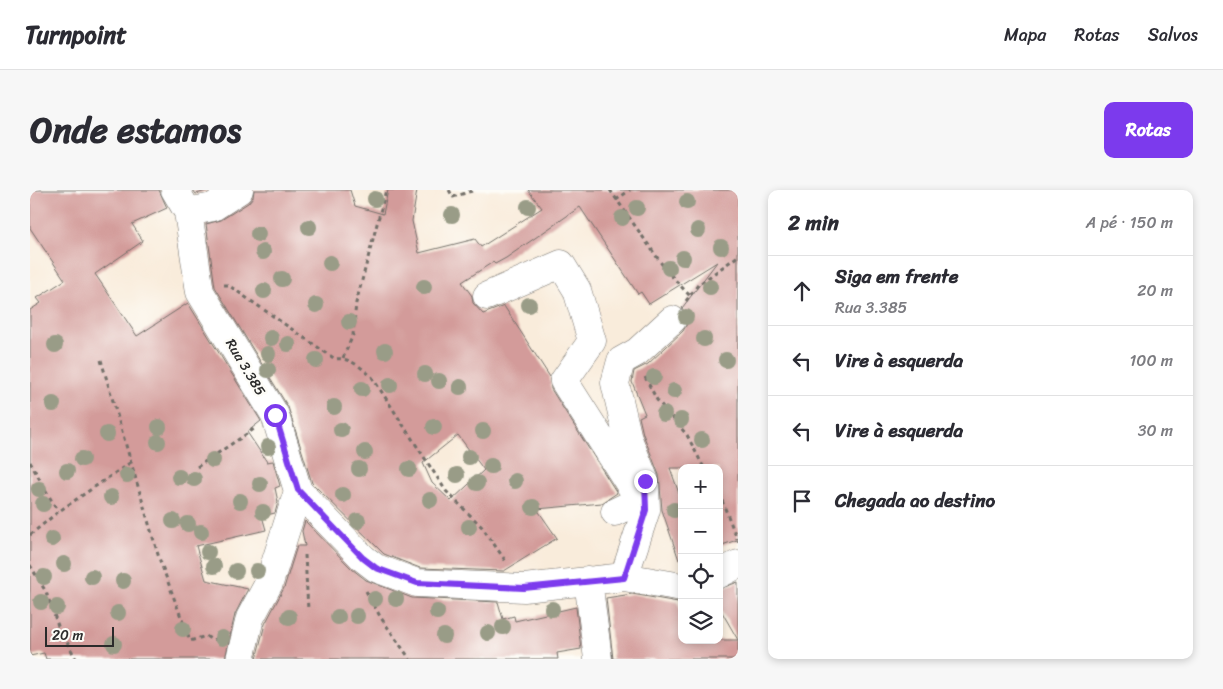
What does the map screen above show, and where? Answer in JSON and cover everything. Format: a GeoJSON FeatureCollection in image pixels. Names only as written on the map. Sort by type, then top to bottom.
{"type":"FeatureCollection","features":[{"type":"Feature","properties":{"kind":"street"},"geometry":{"type":"LineString","coordinates":[[182,201],[213,207],[239,190]]}},
{"type":"Feature","properties":{"kind":"street","name":"Rua 3.385"},"geometry":{"type":"LineString","coordinates":[[182,201],[201,287],[200,292],[275,415],[298,490]]}},
{"type":"Feature","properties":{"kind":"street"},"geometry":{"type":"LineString","coordinates":[[487,296],[561,264],[577,290],[592,341],[564,381],[643,505]]}},
{"type":"Feature","properties":{"kind":"street"},"geometry":{"type":"LineString","coordinates":[[624,578],[643,505],[645,481],[628,439],[615,383],[621,361],[637,352],[672,320]]}},
{"type":"Feature","properties":{"kind":"street"},"geometry":{"type":"LineString","coordinates":[[243,647],[250,618],[268,583],[298,490],[363,558],[376,568],[417,583],[524,588],[588,580],[624,578],[678,586]]}},
{"type":"Feature","properties":{"kind":"street"},"geometry":{"type":"LineString","coordinates":[[615,512],[643,505]]}},
{"type":"Feature","properties":{"kind":"street"},"geometry":{"type":"LineString","coordinates":[[723,572],[738,564]]}},
{"type":"Feature","properties":{"kind":"street"},"geometry":{"type":"LineString","coordinates":[[588,580],[598,659]]}},
{"type":"Feature","properties":{"kind":"path"},"geometry":{"type":"LineString","coordinates":[[343,358],[353,335],[356,303],[386,190]]}},
{"type":"Feature","properties":{"kind":"path"},"geometry":{"type":"LineString","coordinates":[[449,190],[454,197],[474,190]]}},
{"type":"Feature","properties":{"kind":"path"},"geometry":{"type":"LineString","coordinates":[[610,190],[666,270],[690,296]]}},
{"type":"Feature","properties":{"kind":"path"},"geometry":{"type":"LineString","coordinates":[[616,200],[630,190]]}},
{"type":"Feature","properties":{"kind":"path"},"geometry":{"type":"LineString","coordinates":[[672,320],[698,284],[738,256]]}},
{"type":"Feature","properties":{"kind":"path"},"geometry":{"type":"LineString","coordinates":[[201,287],[228,285],[335,359],[343,358],[360,367],[372,377],[446,491],[482,527],[524,588]]}},
{"type":"Feature","properties":{"kind":"path"},"geometry":{"type":"LineString","coordinates":[[637,352],[650,390],[687,435],[702,464]]}},
{"type":"Feature","properties":{"kind":"path"},"geometry":{"type":"LineString","coordinates":[[101,360],[159,558],[190,641],[206,636],[212,640],[237,634],[243,647]]}},
{"type":"Feature","properties":{"kind":"path"},"geometry":{"type":"LineString","coordinates":[[197,467],[275,415]]}},
{"type":"Feature","properties":{"kind":"path"},"geometry":{"type":"LineString","coordinates":[[30,462],[58,512]]}},
{"type":"Feature","properties":{"kind":"path"},"geometry":{"type":"LineString","coordinates":[[30,535],[58,512],[131,462]]}},
{"type":"Feature","properties":{"kind":"path"},"geometry":{"type":"LineString","coordinates":[[723,503],[738,541]]}},
{"type":"Feature","properties":{"kind":"path"},"geometry":{"type":"LineString","coordinates":[[363,558],[362,574],[365,588],[381,618],[410,659]]}},
{"type":"Feature","properties":{"kind":"path"},"geometry":{"type":"LineString","coordinates":[[30,565],[46,592],[63,640],[66,640],[76,659]]}},
{"type":"Feature","properties":{"kind":"building"},"geometry":{"type":"Polygon","coordinates":[[[30,190],[159,190],[167,208],[132,224],[143,241],[95,274],[137,336],[188,303],[261,421],[247,432],[267,462],[273,461],[280,486],[275,488],[278,502],[275,513],[262,516],[266,530],[196,546],[206,580],[248,589],[235,614],[225,659],[46,659],[44,653],[30,656],[30,310],[41,303],[37,298],[65,280],[30,228],[30,190]]]}},
{"type":"Feature","properties":{"kind":"building"},"geometry":{"type":"Polygon","coordinates":[[[193,190],[210,190],[196,194],[193,190]]]}},
{"type":"Feature","properties":{"kind":"building"},"geometry":{"type":"Polygon","coordinates":[[[254,190],[350,190],[355,206],[383,214],[388,190],[417,190],[412,221],[419,253],[475,239],[481,247],[542,208],[528,190],[738,190],[738,542],[737,540],[723,545],[723,464],[678,464],[678,468],[670,468],[678,491],[678,557],[662,510],[659,475],[643,434],[639,417],[645,414],[632,382],[634,371],[648,364],[683,331],[687,324],[687,317],[682,308],[717,262],[649,304],[641,292],[638,294],[580,207],[506,258],[495,264],[493,262],[462,282],[472,296],[473,303],[483,314],[504,306],[550,377],[551,389],[617,493],[602,503],[537,509],[557,538],[504,571],[420,568],[384,554],[312,483],[288,407],[215,287],[206,224],[221,220],[248,203],[253,197],[254,190]],[[458,435],[423,463],[432,483],[451,501],[484,470],[458,435]]]}},
{"type":"Feature","properties":{"kind":"building"},"geometry":{"type":"Polygon","coordinates":[[[305,521],[352,569],[366,580],[412,598],[498,602],[503,619],[514,616],[515,621],[576,607],[581,649],[557,653],[558,659],[256,659],[265,624],[284,588],[297,546],[305,546],[302,531],[305,521]]]}},
{"type":"Feature","properties":{"kind":"building"},"geometry":{"type":"Polygon","coordinates":[[[738,582],[738,640],[723,614],[723,588],[738,582]]]}},
{"type":"Feature","properties":{"kind":"building"},"geometry":{"type":"Polygon","coordinates":[[[632,594],[678,602],[678,644],[723,644],[723,640],[738,640],[738,659],[613,659],[606,598],[632,594]]]}},
{"type":"Feature","properties":{"kind":"route"},"geometry":{"type":"LineString","coordinates":[[275,415],[298,490],[363,558],[376,568],[417,583],[524,588],[588,580],[624,578],[646,510],[645,481]]}}]}
